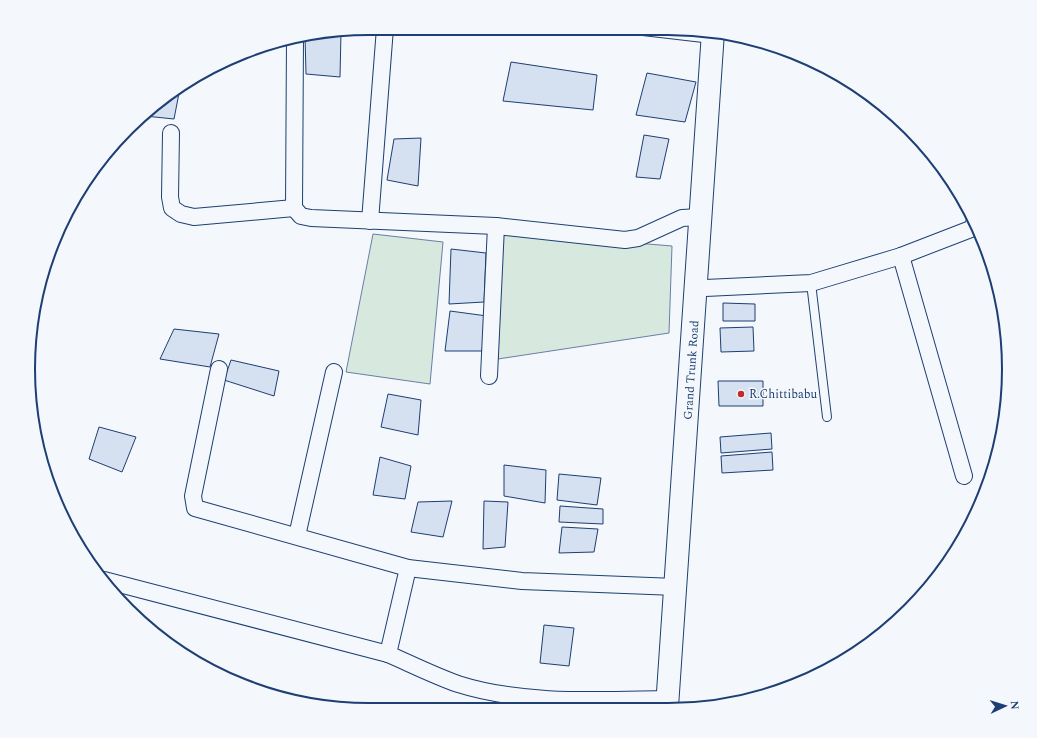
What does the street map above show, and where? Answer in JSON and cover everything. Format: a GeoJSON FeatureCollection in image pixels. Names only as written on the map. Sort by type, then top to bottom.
{"type":"FeatureCollection","features":[{"type":"Feature","properties":{"kind":"main road","name":"Grand Trunk Road"},"geometry":{"type":"LineString","coordinates":[[670,703],[700,217],[717,39]]}},
{"type":"Feature","properties":{"kind":"main road","name":"Grand Trunk Road"},"geometry":{"type":"LineString","coordinates":[[670,703],[688,582],[705,288],[717,39]]}},
{"type":"Feature","properties":{"kind":"street"},"geometry":{"type":"LineString","coordinates":[[370,221],[384,35]]}},
{"type":"Feature","properties":{"kind":"street"},"geometry":{"type":"LineString","coordinates":[[295,43],[294,208],[301,216],[311,218],[496,226],[625,240],[638,238],[682,218],[700,217]]}},
{"type":"Feature","properties":{"kind":"street"},"geometry":{"type":"LineString","coordinates":[[171,133],[170,197],[172,208],[181,214],[194,217],[294,208]]}},
{"type":"Feature","properties":{"kind":"street"},"geometry":{"type":"LineString","coordinates":[[489,376],[496,226]]}},
{"type":"Feature","properties":{"kind":"street"},"geometry":{"type":"LineString","coordinates":[[705,288],[811,283],[901,256],[972,231]]}},
{"type":"Feature","properties":{"kind":"street"},"geometry":{"type":"LineString","coordinates":[[901,256],[964,476]]}},
{"type":"Feature","properties":{"kind":"street"},"geometry":{"type":"LineString","coordinates":[[219,369],[193,496],[193,504],[195,508],[408,568],[522,581],[676,587]]}},
{"type":"Feature","properties":{"kind":"street"},"geometry":{"type":"LineString","coordinates":[[297,536],[334,372]]}},
{"type":"Feature","properties":{"kind":"street"},"geometry":{"type":"LineString","coordinates":[[388,654],[408,568]]}},
{"type":"Feature","properties":{"kind":"street"},"geometry":{"type":"LineString","coordinates":[[112,582],[388,654],[459,684],[514,696],[644,703]]}},
{"type":"Feature","properties":{"kind":"lane"},"geometry":{"type":"LineString","coordinates":[[811,283],[827,417]]}},
{"type":"Feature","properties":{"kind":"shaded area"},"geometry":{"type":"Polygon","coordinates":[[[503,232],[672,246],[669,333],[498,359],[503,232]]]}},
{"type":"Feature","properties":{"kind":"shaded area"},"geometry":{"type":"Polygon","coordinates":[[[373,234],[443,242],[430,384],[346,372],[373,234]]]}},
{"type":"Feature","properties":{"kind":"building"},"geometry":{"type":"Polygon","coordinates":[[[341,37],[340,77],[306,74],[305,41],[341,37]]]}},
{"type":"Feature","properties":{"kind":"building"},"geometry":{"type":"Polygon","coordinates":[[[511,62],[597,75],[593,110],[503,101],[511,62]]]}},
{"type":"Feature","properties":{"kind":"building"},"geometry":{"type":"Polygon","coordinates":[[[647,73],[696,82],[685,122],[636,115],[647,73]]]}},
{"type":"Feature","properties":{"kind":"building"},"geometry":{"type":"Polygon","coordinates":[[[179,94],[174,119],[151,117],[179,94]]]}},
{"type":"Feature","properties":{"kind":"building"},"geometry":{"type":"Polygon","coordinates":[[[644,135],[669,139],[660,179],[636,177],[644,135]]]}},
{"type":"Feature","properties":{"kind":"building"},"geometry":{"type":"Polygon","coordinates":[[[421,138],[418,186],[387,180],[394,139],[421,138]]]}},
{"type":"Feature","properties":{"kind":"building"},"geometry":{"type":"Polygon","coordinates":[[[451,249],[486,253],[484,302],[449,304],[451,249]]]}},
{"type":"Feature","properties":{"kind":"building"},"geometry":{"type":"Polygon","coordinates":[[[723,303],[755,304],[755,321],[723,321],[723,303]]]}},
{"type":"Feature","properties":{"kind":"building"},"geometry":{"type":"Polygon","coordinates":[[[450,311],[487,316],[482,351],[445,351],[450,311]]]}},
{"type":"Feature","properties":{"kind":"building"},"geometry":{"type":"Polygon","coordinates":[[[753,327],[754,351],[721,352],[720,328],[753,327]]]}},
{"type":"Feature","properties":{"kind":"building"},"geometry":{"type":"Polygon","coordinates":[[[174,329],[219,334],[210,367],[160,359],[174,329]]]}},
{"type":"Feature","properties":{"kind":"building"},"geometry":{"type":"Polygon","coordinates":[[[231,360],[279,371],[274,396],[224,380],[231,360]]]}},
{"type":"Feature","properties":{"kind":"building","name":"R.Chittibabu"},"geometry":{"type":"Polygon","coordinates":[[[718,381],[763,381],[763,406],[719,406],[718,381]]]}},
{"type":"Feature","properties":{"kind":"building"},"geometry":{"type":"Polygon","coordinates":[[[388,394],[421,400],[418,435],[381,427],[388,394]]]}},
{"type":"Feature","properties":{"kind":"building"},"geometry":{"type":"Polygon","coordinates":[[[99,427],[136,437],[122,472],[89,459],[99,427]]]}},
{"type":"Feature","properties":{"kind":"building"},"geometry":{"type":"Polygon","coordinates":[[[771,433],[772,449],[721,453],[720,437],[771,433]]]}},
{"type":"Feature","properties":{"kind":"building"},"geometry":{"type":"Polygon","coordinates":[[[772,452],[773,470],[722,473],[721,456],[772,452]]]}},
{"type":"Feature","properties":{"kind":"building"},"geometry":{"type":"Polygon","coordinates":[[[380,457],[411,466],[405,499],[373,495],[380,457]]]}},
{"type":"Feature","properties":{"kind":"building"},"geometry":{"type":"Polygon","coordinates":[[[504,465],[546,470],[545,503],[504,496],[504,465]]]}},
{"type":"Feature","properties":{"kind":"building"},"geometry":{"type":"Polygon","coordinates":[[[559,474],[601,478],[597,505],[557,500],[559,474]]]}},
{"type":"Feature","properties":{"kind":"building"},"geometry":{"type":"Polygon","coordinates":[[[452,501],[443,537],[411,532],[418,502],[452,501]]]}},
{"type":"Feature","properties":{"kind":"building"},"geometry":{"type":"Polygon","coordinates":[[[484,501],[508,502],[505,547],[483,549],[484,501]]]}},
{"type":"Feature","properties":{"kind":"building"},"geometry":{"type":"Polygon","coordinates":[[[560,506],[603,509],[603,524],[559,522],[560,506]]]}},
{"type":"Feature","properties":{"kind":"building"},"geometry":{"type":"Polygon","coordinates":[[[562,527],[598,529],[594,552],[559,553],[562,527]]]}},
{"type":"Feature","properties":{"kind":"building"},"geometry":{"type":"Polygon","coordinates":[[[544,625],[574,628],[569,666],[540,663],[544,625]]]}},
{"type":"Feature","properties":{"kind":"place","name":"R.Chittibabu"},"geometry":{"type":"Point","coordinates":[741,394]}}]}
